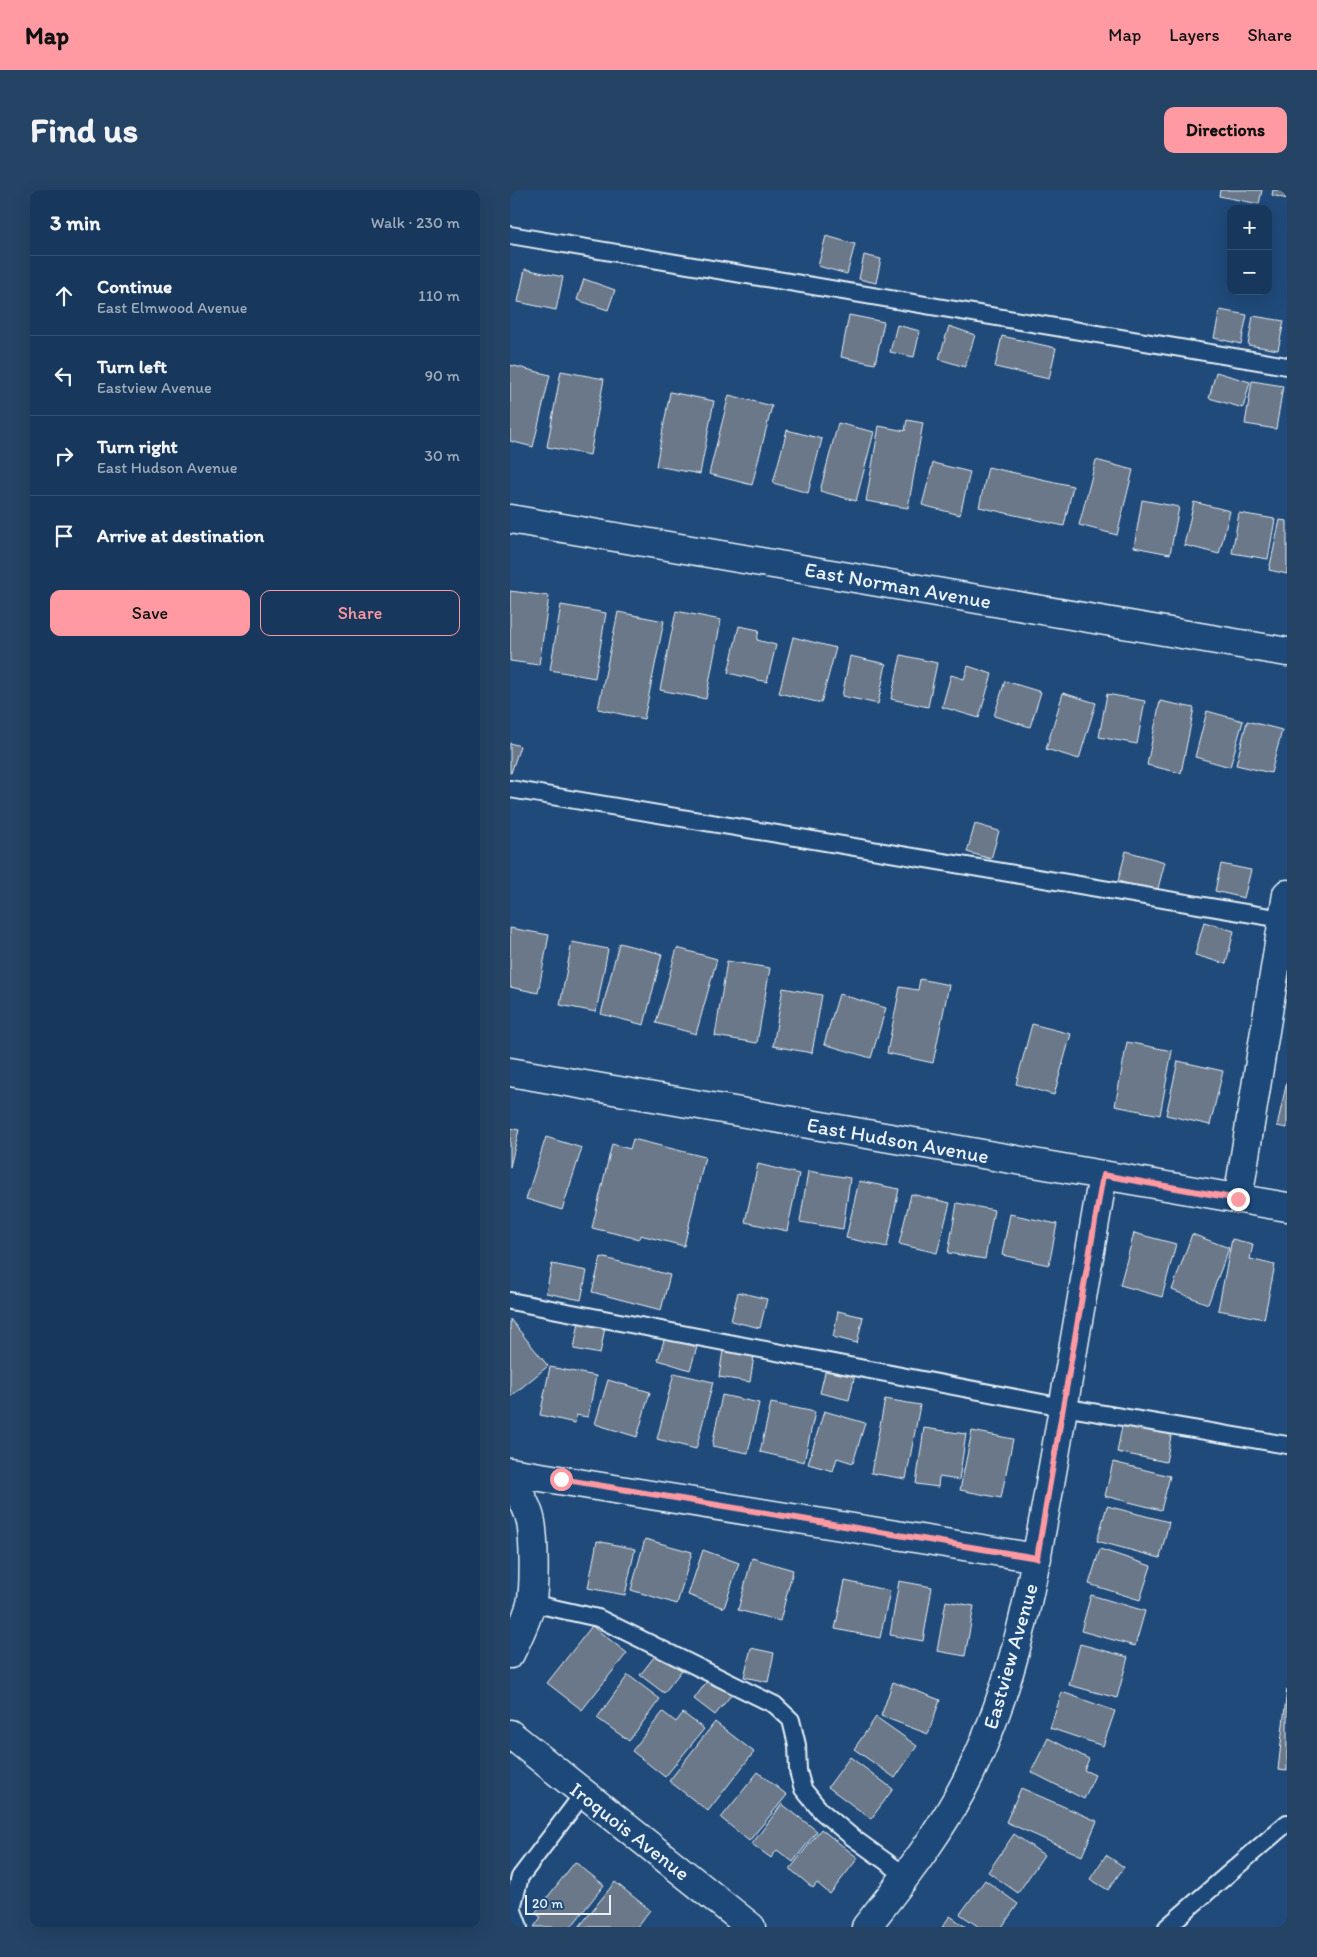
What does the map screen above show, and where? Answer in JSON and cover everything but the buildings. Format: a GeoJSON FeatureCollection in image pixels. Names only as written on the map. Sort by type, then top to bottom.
{"type":"FeatureCollection","features":[{"type":"Feature","properties":{"kind":"street","name":"East Norman Avenue"},"geometry":{"type":"LineString","coordinates":[[510,519],[1287,652]]}},
{"type":"Feature","properties":{"kind":"street"},"geometry":{"type":"LineString","coordinates":[[1238,1199],[1286,911]]}},
{"type":"Feature","properties":{"kind":"street","name":"East Hudson Avenue"},"geometry":{"type":"LineString","coordinates":[[510,1072],[1287,1207]]}},
{"type":"Feature","properties":{"kind":"street","name":"Eastview Avenue"},"geometry":{"type":"LineString","coordinates":[[866,1927],[932,1841],[970,1776],[998,1709],[1023,1623],[1037,1558],[1103,1175]]}},
{"type":"Feature","properties":{"kind":"street"},"geometry":{"type":"LineString","coordinates":[[510,1472],[1037,1558]]}},
{"type":"Feature","properties":{"kind":"street"},"geometry":{"type":"LineString","coordinates":[[510,1480],[519,1492],[530,1521],[533,1569],[531,1602],[522,1630],[510,1654]]}},
{"type":"Feature","properties":{"kind":"street","name":"Iroquois Avenue"},"geometry":{"type":"LineString","coordinates":[[510,1734],[751,1927]]}},
{"type":"Feature","properties":{"kind":"lane"},"geometry":{"type":"LineString","coordinates":[[510,236],[1287,366]]}},
{"type":"Feature","properties":{"kind":"lane"},"geometry":{"type":"LineString","coordinates":[[510,789],[1286,911]]}},
{"type":"Feature","properties":{"kind":"lane"},"geometry":{"type":"LineString","coordinates":[[510,1302],[1063,1407],[1287,1444]]}},
{"type":"Feature","properties":{"kind":"lane"},"geometry":{"type":"LineString","coordinates":[[531,1602],[598,1618],[775,1705],[791,1720],[797,1744],[798,1771],[803,1789],[821,1811],[906,1876]]}},
{"type":"Feature","properties":{"kind":"lane"},"geometry":{"type":"LineString","coordinates":[[519,1927],[512,1908],[520,1877],[583,1794]]}},
{"type":"Feature","properties":{"kind":"lane"},"geometry":{"type":"LineString","coordinates":[[1167,1927],[1287,1823]]}},
{"type":"Feature","properties":{"kind":"route"},"geometry":{"type":"LineString","coordinates":[[561,1479],[1037,1558],[1103,1175],[1238,1199]]}}]}
